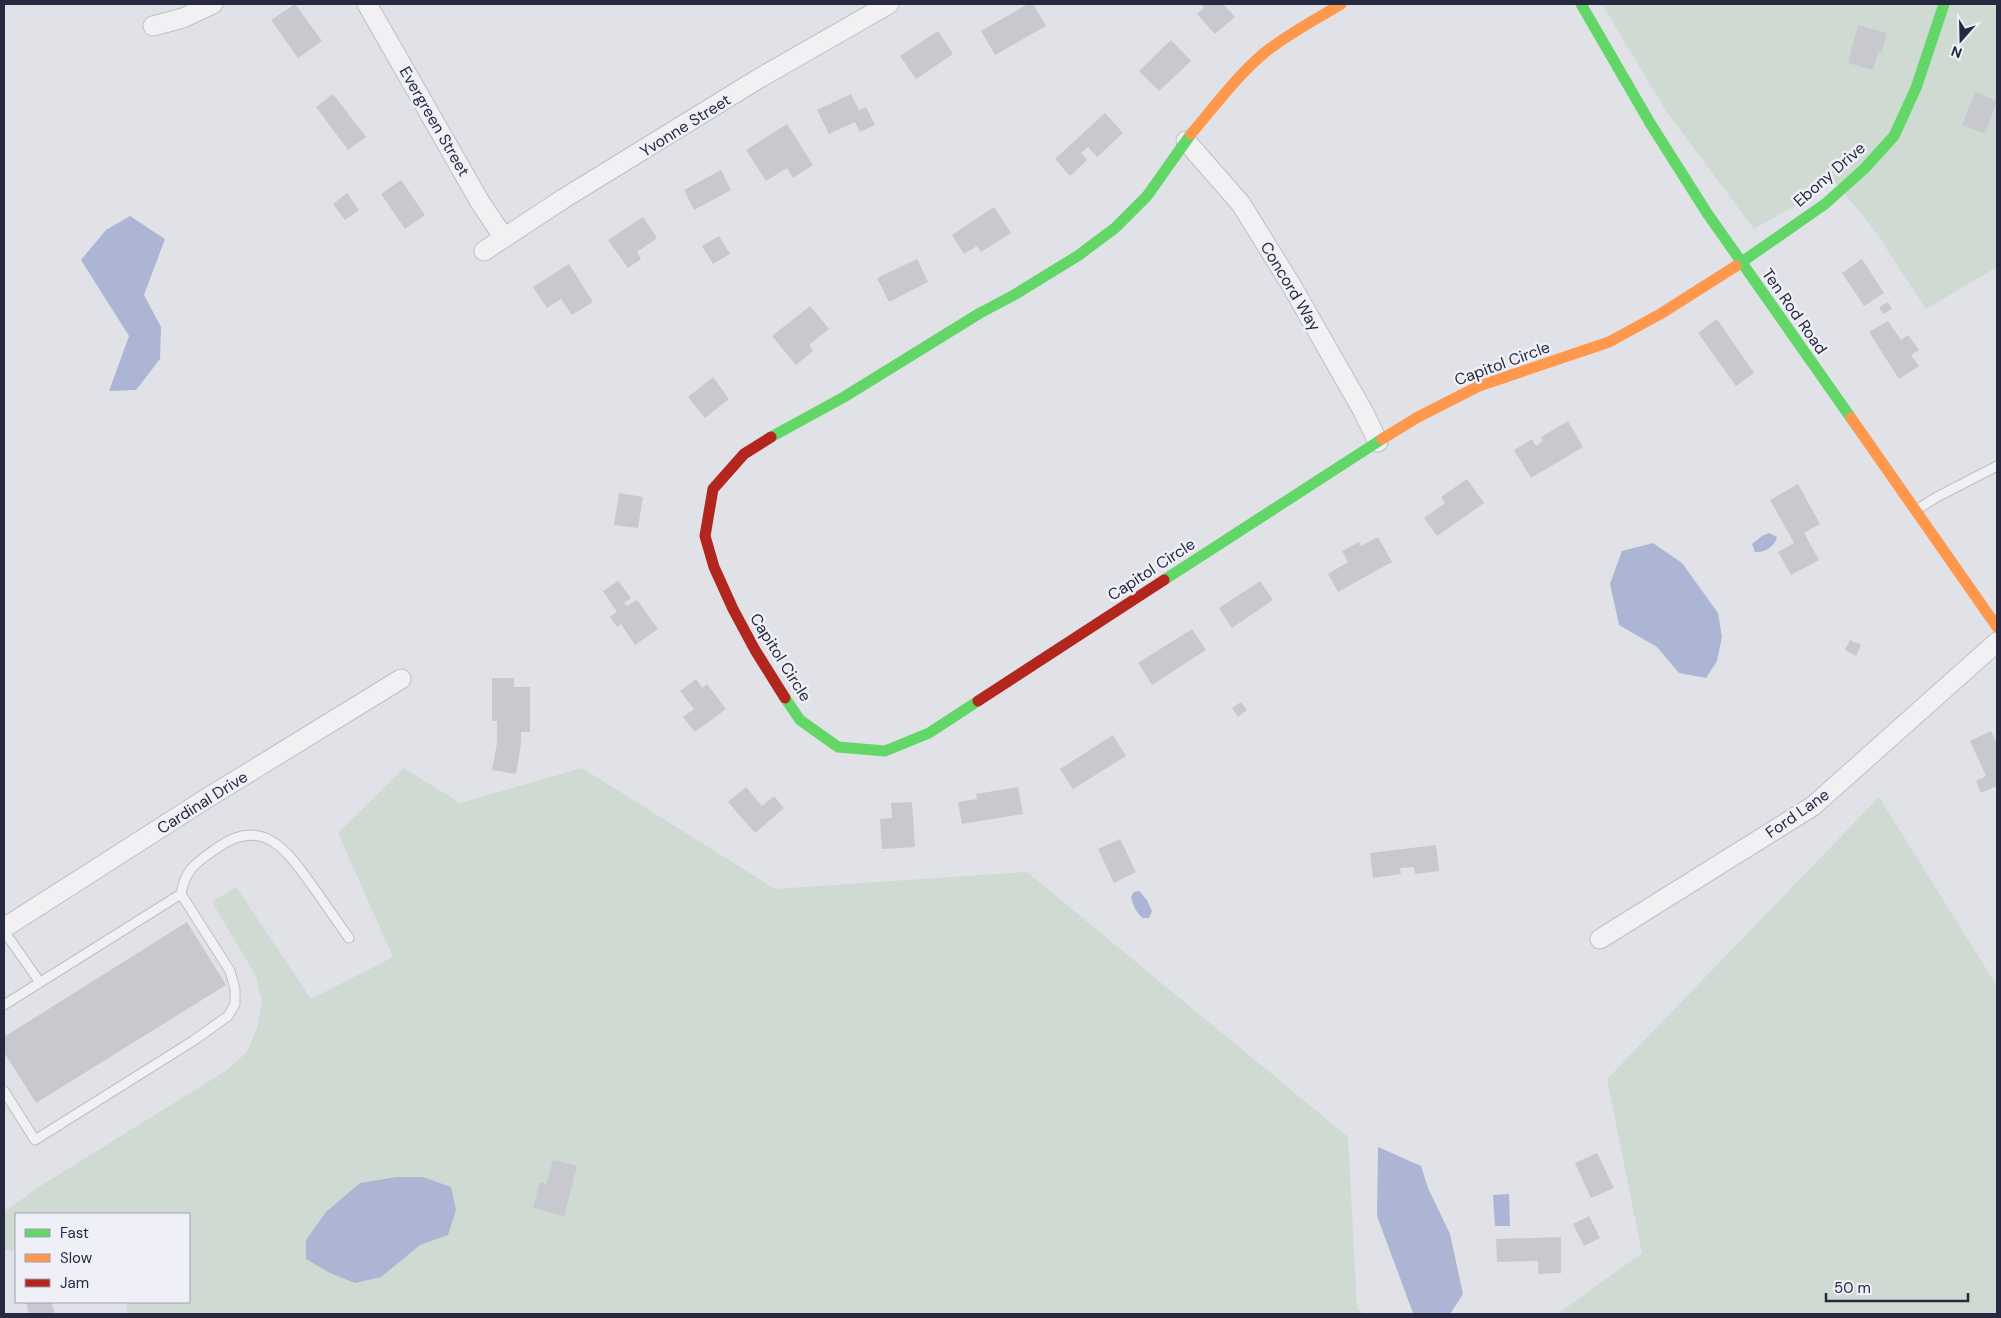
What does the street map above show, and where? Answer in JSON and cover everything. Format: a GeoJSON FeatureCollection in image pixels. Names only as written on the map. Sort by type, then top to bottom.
{"type":"FeatureCollection","features":[{"type":"Feature","properties":{"kind":"street"},"geometry":{"type":"LineString","coordinates":[[152,26],[183,18],[213,4]]}},
{"type":"Feature","properties":{"kind":"street","name":"Evergreen Street"},"geometry":{"type":"LineString","coordinates":[[367,4],[480,202],[504,238]]}},
{"type":"Feature","properties":{"kind":"street","name":"Yvonne Street"},"geometry":{"type":"LineString","coordinates":[[484,251],[564,199],[758,79],[889,4]]}},
{"type":"Feature","properties":{"kind":"street","name":"Capitol Circle"},"geometry":{"type":"LineString","coordinates":[[1341,4],[1262,54],[1230,87],[1186,141],[1147,196],[1115,228],[1014,295],[980,313],[844,397],[783,429],[744,454],[713,489],[705,536],[714,567],[733,610],[779,689],[800,720],[838,747],[886,751],[929,733],[1350,458],[1418,417],[1479,386],[1609,342],[1662,313],[1741,263]]}},
{"type":"Feature","properties":{"kind":"street","name":"Ten Rod Road"},"geometry":{"type":"LineString","coordinates":[[1581,4],[1650,123],[1707,214],[1997,627]]}},
{"type":"Feature","properties":{"kind":"street","name":"Ebony Drive"},"geometry":{"type":"LineString","coordinates":[[1741,263],[1825,204],[1864,169],[1894,136],[1916,88],[1944,4]]}},
{"type":"Feature","properties":{"kind":"street","name":"Concord Way"},"geometry":{"type":"LineString","coordinates":[[1186,141],[1241,204],[1290,283],[1363,411],[1378,442]]}},
{"type":"Feature","properties":{"kind":"street","name":"Ford Lane"},"geometry":{"type":"LineString","coordinates":[[1600,938],[1813,806],[1997,642]]}},
{"type":"Feature","properties":{"kind":"street","name":"Cardinal Drive"},"geometry":{"type":"LineString","coordinates":[[4,929],[204,800],[402,679]]}},
{"type":"Feature","properties":{"kind":"lane"},"geometry":{"type":"LineString","coordinates":[[1916,510],[1997,466]]}},
{"type":"Feature","properties":{"kind":"lane"},"geometry":{"type":"LineString","coordinates":[[4,1004],[180,894],[186,876],[195,864],[230,839],[248,834],[263,836],[278,844],[292,857],[349,938]]}},
{"type":"Feature","properties":{"kind":"lane"},"geometry":{"type":"LineString","coordinates":[[4,1091],[35,1140],[193,1041],[228,1016],[235,1004],[235,989],[230,971],[180,894]]}},
{"type":"Feature","properties":{"kind":"lane"},"geometry":{"type":"LineString","coordinates":[[4,929],[39,982]]}},
{"type":"Feature","properties":{"kind":"shaded area"},"geometry":{"type":"Polygon","coordinates":[[[1602,4],[1997,4],[1997,267],[1926,309],[1875,231],[1835,182],[1754,229],[1666,111],[1602,4]]]}},
{"type":"Feature","properties":{"kind":"shaded area"},"geometry":{"type":"Polygon","coordinates":[[[404,768],[460,803],[582,768],[775,889],[1027,872],[1348,1137],[1357,1308],[1365,1314],[126,1314],[127,1303],[190,1303],[190,1213],[15,1213],[15,1251],[4,1250],[4,1213],[34,1190],[227,1070],[247,1052],[257,1028],[262,1001],[256,976],[212,902],[236,887],[311,999],[393,957],[338,833],[404,768]]]}},
{"type":"Feature","properties":{"kind":"shaded area"},"geometry":{"type":"Polygon","coordinates":[[[1879,797],[1997,986],[1997,1314],[1557,1314],[1642,1253],[1607,1079],[1879,797]]]}},
{"type":"Feature","properties":{"kind":"water"},"geometry":{"type":"Polygon","coordinates":[[[130,216],[165,239],[144,295],[161,327],[160,359],[136,390],[109,391],[129,336],[81,260],[106,230],[130,216]]]}},
{"type":"Feature","properties":{"kind":"water"},"geometry":{"type":"Polygon","coordinates":[[[1769,533],[1777,537],[1772,546],[1766,550],[1755,552],[1752,544],[1769,533]]]}},
{"type":"Feature","properties":{"kind":"water"},"geometry":{"type":"Polygon","coordinates":[[[1653,543],[1682,563],[1718,613],[1722,637],[1717,661],[1706,678],[1679,673],[1657,647],[1619,625],[1610,584],[1622,551],[1653,543]]]}},
{"type":"Feature","properties":{"kind":"water"},"geometry":{"type":"Polygon","coordinates":[[[1139,891],[1147,900],[1152,911],[1149,918],[1143,918],[1133,903],[1131,897],[1134,892],[1139,891]]]}},
{"type":"Feature","properties":{"kind":"water"},"geometry":{"type":"Polygon","coordinates":[[[1378,1147],[1421,1166],[1428,1188],[1450,1234],[1463,1294],[1450,1314],[1413,1313],[1377,1216],[1378,1147]]]}},
{"type":"Feature","properties":{"kind":"water"},"geometry":{"type":"Polygon","coordinates":[[[397,1177],[423,1177],[451,1187],[456,1210],[448,1235],[420,1245],[381,1277],[355,1283],[330,1273],[306,1259],[306,1240],[326,1212],[360,1183],[397,1177]]]}},
{"type":"Feature","properties":{"kind":"water"},"geometry":{"type":"Polygon","coordinates":[[[1509,1194],[1510,1226],[1495,1226],[1493,1195],[1509,1194]]]}},
{"type":"Feature","properties":{"kind":"building"},"geometry":{"type":"Polygon","coordinates":[[[295,4],[322,41],[298,58],[271,20],[295,4]]]}},
{"type":"Feature","properties":{"kind":"building"},"geometry":{"type":"Polygon","coordinates":[[[1028,4],[1033,4],[1046,26],[995,55],[981,31],[1028,4]]]}},
{"type":"Feature","properties":{"kind":"building"},"geometry":{"type":"Polygon","coordinates":[[[1201,4],[1223,4],[1235,17],[1215,34],[1197,14],[1204,8],[1201,4]]]}},
{"type":"Feature","properties":{"kind":"building"},"geometry":{"type":"Polygon","coordinates":[[[1858,25],[1887,33],[1881,53],[1878,52],[1873,70],[1848,63],[1858,25]]]}},
{"type":"Feature","properties":{"kind":"building"},"geometry":{"type":"Polygon","coordinates":[[[938,31],[953,54],[916,79],[900,56],[938,31]]]}},
{"type":"Feature","properties":{"kind":"building"},"geometry":{"type":"Polygon","coordinates":[[[1171,40],[1191,61],[1159,91],[1139,71],[1171,40]]]}},
{"type":"Feature","properties":{"kind":"building"},"geometry":{"type":"Polygon","coordinates":[[[1975,92],[1997,101],[1985,134],[1962,125],[1975,92]]]}},
{"type":"Feature","properties":{"kind":"building"},"geometry":{"type":"Polygon","coordinates":[[[333,94],[366,137],[348,150],[316,107],[333,94]]]}},
{"type":"Feature","properties":{"kind":"building"},"geometry":{"type":"Polygon","coordinates":[[[851,94],[859,110],[866,107],[875,125],[860,132],[855,122],[829,134],[817,110],[851,94]]]}},
{"type":"Feature","properties":{"kind":"building"},"geometry":{"type":"Polygon","coordinates":[[[1105,113],[1123,133],[1097,157],[1088,147],[1081,153],[1087,160],[1070,176],[1055,159],[1105,113]]]}},
{"type":"Feature","properties":{"kind":"building"},"geometry":{"type":"Polygon","coordinates":[[[787,124],[813,165],[793,178],[787,168],[766,181],[746,150],[787,124]]]}},
{"type":"Feature","properties":{"kind":"building"},"geometry":{"type":"Polygon","coordinates":[[[721,170],[731,190],[694,210],[684,190],[721,170]]]}},
{"type":"Feature","properties":{"kind":"building"},"geometry":{"type":"Polygon","coordinates":[[[401,180],[425,215],[405,229],[381,194],[401,180]]]}},
{"type":"Feature","properties":{"kind":"building"},"geometry":{"type":"Polygon","coordinates":[[[347,193],[359,210],[345,220],[333,204],[347,193]]]}},
{"type":"Feature","properties":{"kind":"building"},"geometry":{"type":"Polygon","coordinates":[[[994,207],[1011,233],[981,252],[977,246],[964,254],[952,235],[994,207]]]}},
{"type":"Feature","properties":{"kind":"building"},"geometry":{"type":"Polygon","coordinates":[[[643,217],[657,238],[637,252],[641,259],[628,268],[608,240],[643,217]]]}},
{"type":"Feature","properties":{"kind":"building"},"geometry":{"type":"Polygon","coordinates":[[[719,236],[730,254],[713,264],[702,246],[719,236]]]}},
{"type":"Feature","properties":{"kind":"building"},"geometry":{"type":"Polygon","coordinates":[[[917,259],[928,282],[889,302],[877,278],[917,259]]]}},
{"type":"Feature","properties":{"kind":"building"},"geometry":{"type":"Polygon","coordinates":[[[1862,259],[1884,293],[1864,306],[1842,273],[1862,259]]]}},
{"type":"Feature","properties":{"kind":"building"},"geometry":{"type":"Polygon","coordinates":[[[569,264],[593,302],[572,315],[561,299],[547,308],[533,287],[569,264]]]}},
{"type":"Feature","properties":{"kind":"building"},"geometry":{"type":"Polygon","coordinates":[[[1888,302],[1892,309],[1883,314],[1879,307],[1888,302]]]}},
{"type":"Feature","properties":{"kind":"building"},"geometry":{"type":"Polygon","coordinates":[[[810,306],[829,329],[809,345],[813,351],[796,365],[772,336],[810,306]]]}},
{"type":"Feature","properties":{"kind":"building"},"geometry":{"type":"Polygon","coordinates":[[[1717,319],[1754,373],[1736,386],[1698,333],[1717,319]]]}},
{"type":"Feature","properties":{"kind":"building"},"geometry":{"type":"Polygon","coordinates":[[[1888,321],[1901,340],[1908,335],[1919,350],[1911,355],[1919,366],[1899,379],[1869,332],[1888,321]]]}},
{"type":"Feature","properties":{"kind":"building"},"geometry":{"type":"Polygon","coordinates":[[[713,377],[729,399],[705,418],[688,397],[713,377]]]}},
{"type":"Feature","properties":{"kind":"building"},"geometry":{"type":"Polygon","coordinates":[[[1568,421],[1583,447],[1531,478],[1514,450],[1532,439],[1536,446],[1543,441],[1541,437],[1568,421]]]}},
{"type":"Feature","properties":{"kind":"building"},"geometry":{"type":"Polygon","coordinates":[[[1467,479],[1484,503],[1437,536],[1424,518],[1445,503],[1441,497],[1467,479]]]}},
{"type":"Feature","properties":{"kind":"building"},"geometry":{"type":"Polygon","coordinates":[[[1798,484],[1820,524],[1804,533],[1819,560],[1791,575],[1778,552],[1794,543],[1770,500],[1798,484]]]}},
{"type":"Feature","properties":{"kind":"building"},"geometry":{"type":"Polygon","coordinates":[[[619,493],[643,497],[638,528],[614,525],[619,493]]]}},
{"type":"Feature","properties":{"kind":"building"},"geometry":{"type":"Polygon","coordinates":[[[1378,537],[1392,562],[1338,592],[1328,574],[1348,562],[1342,551],[1359,542],[1361,546],[1378,537]]]}},
{"type":"Feature","properties":{"kind":"building"},"geometry":{"type":"Polygon","coordinates":[[[618,581],[631,598],[624,603],[627,606],[637,600],[658,629],[635,645],[621,624],[617,627],[610,617],[617,612],[603,591],[618,581]]]}},
{"type":"Feature","properties":{"kind":"building"},"geometry":{"type":"Polygon","coordinates":[[[1260,581],[1273,600],[1232,628],[1219,608],[1260,581]]]}},
{"type":"Feature","properties":{"kind":"building"},"geometry":{"type":"Polygon","coordinates":[[[1192,629],[1206,650],[1152,685],[1138,663],[1192,629]]]}},
{"type":"Feature","properties":{"kind":"building"},"geometry":{"type":"Polygon","coordinates":[[[1850,640],[1861,645],[1856,656],[1845,650],[1850,640]]]}},
{"type":"Feature","properties":{"kind":"building"},"geometry":{"type":"Polygon","coordinates":[[[492,678],[514,678],[514,687],[530,687],[530,732],[521,732],[516,774],[492,770],[497,743],[497,721],[492,721],[492,678]]]}},
{"type":"Feature","properties":{"kind":"building"},"geometry":{"type":"Polygon","coordinates":[[[696,679],[702,688],[707,684],[726,709],[695,732],[683,717],[694,709],[680,691],[696,679]]]}},
{"type":"Feature","properties":{"kind":"building"},"geometry":{"type":"Polygon","coordinates":[[[1241,702],[1247,710],[1238,717],[1232,708],[1241,702]]]}},
{"type":"Feature","properties":{"kind":"building"},"geometry":{"type":"Polygon","coordinates":[[[1991,731],[1997,744],[1997,786],[1981,793],[1976,781],[1986,776],[1970,741],[1991,731]]]}},
{"type":"Feature","properties":{"kind":"building"},"geometry":{"type":"Polygon","coordinates":[[[1113,735],[1126,756],[1073,789],[1060,769],[1113,735]]]}},
{"type":"Feature","properties":{"kind":"building"},"geometry":{"type":"Polygon","coordinates":[[[746,787],[762,806],[774,796],[784,808],[755,833],[728,802],[746,787]]]}},
{"type":"Feature","properties":{"kind":"building"},"geometry":{"type":"Polygon","coordinates":[[[1018,787],[1023,814],[962,824],[958,802],[977,799],[976,794],[1018,787]]]}},
{"type":"Feature","properties":{"kind":"building"},"geometry":{"type":"Polygon","coordinates":[[[912,802],[915,847],[882,849],[880,819],[892,818],[891,803],[912,802]]]}},
{"type":"Feature","properties":{"kind":"building"},"geometry":{"type":"Polygon","coordinates":[[[1120,839],[1136,872],[1114,883],[1098,849],[1120,839]]]}},
{"type":"Feature","properties":{"kind":"building"},"geometry":{"type":"Polygon","coordinates":[[[1436,845],[1439,871],[1415,874],[1414,867],[1400,868],[1401,874],[1373,878],[1370,853],[1436,845]]]}},
{"type":"Feature","properties":{"kind":"building"},"geometry":{"type":"Polygon","coordinates":[[[187,922],[226,985],[36,1103],[4,1052],[4,1037],[187,922]]]}},
{"type":"Feature","properties":{"kind":"building"},"geometry":{"type":"Polygon","coordinates":[[[1597,1153],[1614,1188],[1591,1198],[1575,1163],[1597,1153]]]}},
{"type":"Feature","properties":{"kind":"building"},"geometry":{"type":"Polygon","coordinates":[[[553,1160],[577,1166],[564,1216],[533,1208],[540,1182],[546,1184],[553,1160]]]}},
{"type":"Feature","properties":{"kind":"building"},"geometry":{"type":"Polygon","coordinates":[[[1589,1216],[1600,1238],[1584,1246],[1573,1224],[1589,1216]]]}},
{"type":"Feature","properties":{"kind":"building"},"geometry":{"type":"Polygon","coordinates":[[[1561,1237],[1561,1273],[1538,1274],[1538,1261],[1497,1262],[1496,1239],[1561,1237]]]}},
{"type":"Feature","properties":{"kind":"building"},"geometry":{"type":"Polygon","coordinates":[[[26,1303],[51,1303],[55,1314],[29,1314],[26,1303]]]}},
{"type":"Feature","properties":{"kind":"traffic: fast"},"geometry":{"type":"LineString","coordinates":[[1581,4],[1650,123],[1707,213],[1851,418]]}},
{"type":"Feature","properties":{"kind":"traffic: fast"},"geometry":{"type":"LineString","coordinates":[[1736,266],[1825,204],[1864,169],[1894,136],[1916,88],[1944,4]]}},
{"type":"Feature","properties":{"kind":"traffic: fast"},"geometry":{"type":"LineString","coordinates":[[771,437],[844,397],[980,313],[1014,295],[1079,255],[1115,228],[1147,196],[1191,134]]}},
{"type":"Feature","properties":{"kind":"traffic: fast"},"geometry":{"type":"LineString","coordinates":[[1164,580],[1382,439]]}},
{"type":"Feature","properties":{"kind":"traffic: fast"},"geometry":{"type":"LineString","coordinates":[[785,698],[800,720],[838,747],[885,751],[929,733],[978,701]]}},
{"type":"Feature","properties":{"kind":"traffic: slow"},"geometry":{"type":"LineString","coordinates":[[1191,134],[1234,82],[1263,54],[1291,34],[1341,4]]}},
{"type":"Feature","properties":{"kind":"traffic: slow"},"geometry":{"type":"LineString","coordinates":[[1382,439],[1418,417],[1479,386],[1609,342],[1662,313],[1736,266]]}},
{"type":"Feature","properties":{"kind":"traffic: slow"},"geometry":{"type":"LineString","coordinates":[[1851,418],[1997,627]]}},
{"type":"Feature","properties":{"kind":"traffic: jam"},"geometry":{"type":"LineString","coordinates":[[771,437],[744,454],[713,489],[705,536],[714,567],[733,609],[755,650],[785,698]]}},
{"type":"Feature","properties":{"kind":"traffic: jam"},"geometry":{"type":"LineString","coordinates":[[978,701],[1164,580]]}}]}
